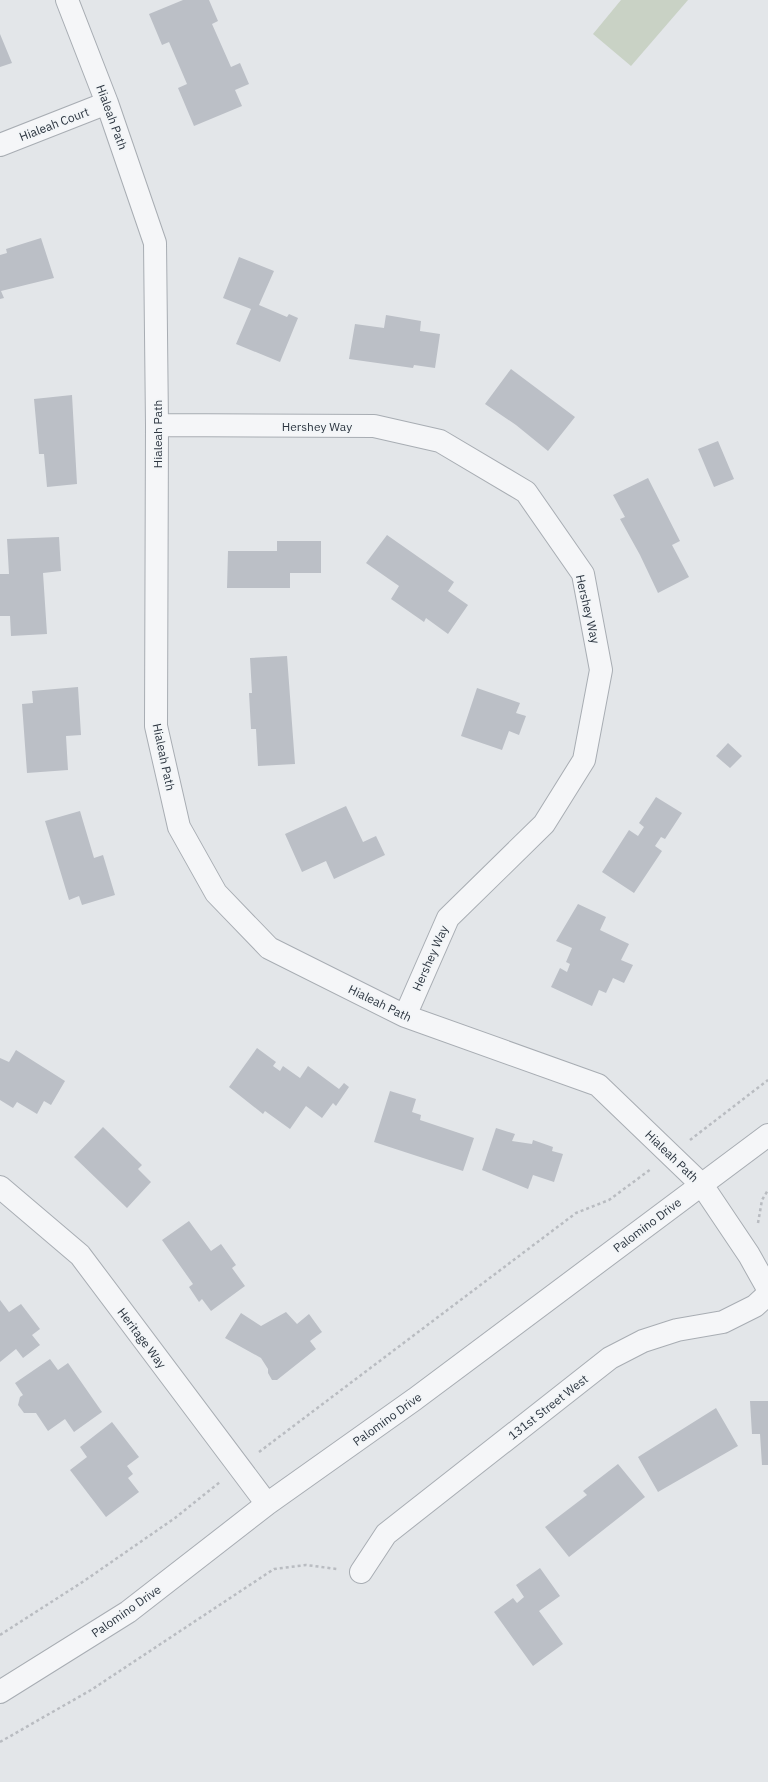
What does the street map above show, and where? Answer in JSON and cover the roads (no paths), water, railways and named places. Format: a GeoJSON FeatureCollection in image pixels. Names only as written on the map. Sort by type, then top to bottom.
{"type":"FeatureCollection","features":[{"type":"Feature","properties":{"kind":"street","name":"Hialeah Path"},"geometry":{"type":"LineString","coordinates":[[67,0],[108,103],[155,243],[157,425],[156,726],[179,827],[216,893],[269,948],[405,1016],[598,1085],[702,1184]]}},
{"type":"Feature","properties":{"kind":"street","name":"Hialeah Court"},"geometry":{"type":"LineString","coordinates":[[0,145],[108,103]]}},
{"type":"Feature","properties":{"kind":"street","name":"Hershey Way"},"geometry":{"type":"LineString","coordinates":[[157,425],[374,426],[440,441],[526,492],[583,574],[602,670],[584,760],[544,824],[448,918],[405,1016]]}},
{"type":"Feature","properties":{"kind":"street","name":"Palomino Drive"},"geometry":{"type":"LineString","coordinates":[[0,1692],[128,1612],[267,1504],[415,1399],[768,1135]]}},
{"type":"Feature","properties":{"kind":"street"},"geometry":{"type":"LineString","coordinates":[[702,1184],[749,1255],[768,1289]]}},
{"type":"Feature","properties":{"kind":"street","name":"Heritage Way"},"geometry":{"type":"LineString","coordinates":[[0,1187],[80,1255],[267,1504]]}},
{"type":"Feature","properties":{"kind":"street","name":"131st Street West"},"geometry":{"type":"LineString","coordinates":[[361,1572],[386,1534],[610,1358],[643,1341],[677,1330],[723,1322],[755,1306],[768,1294]]}}]}
